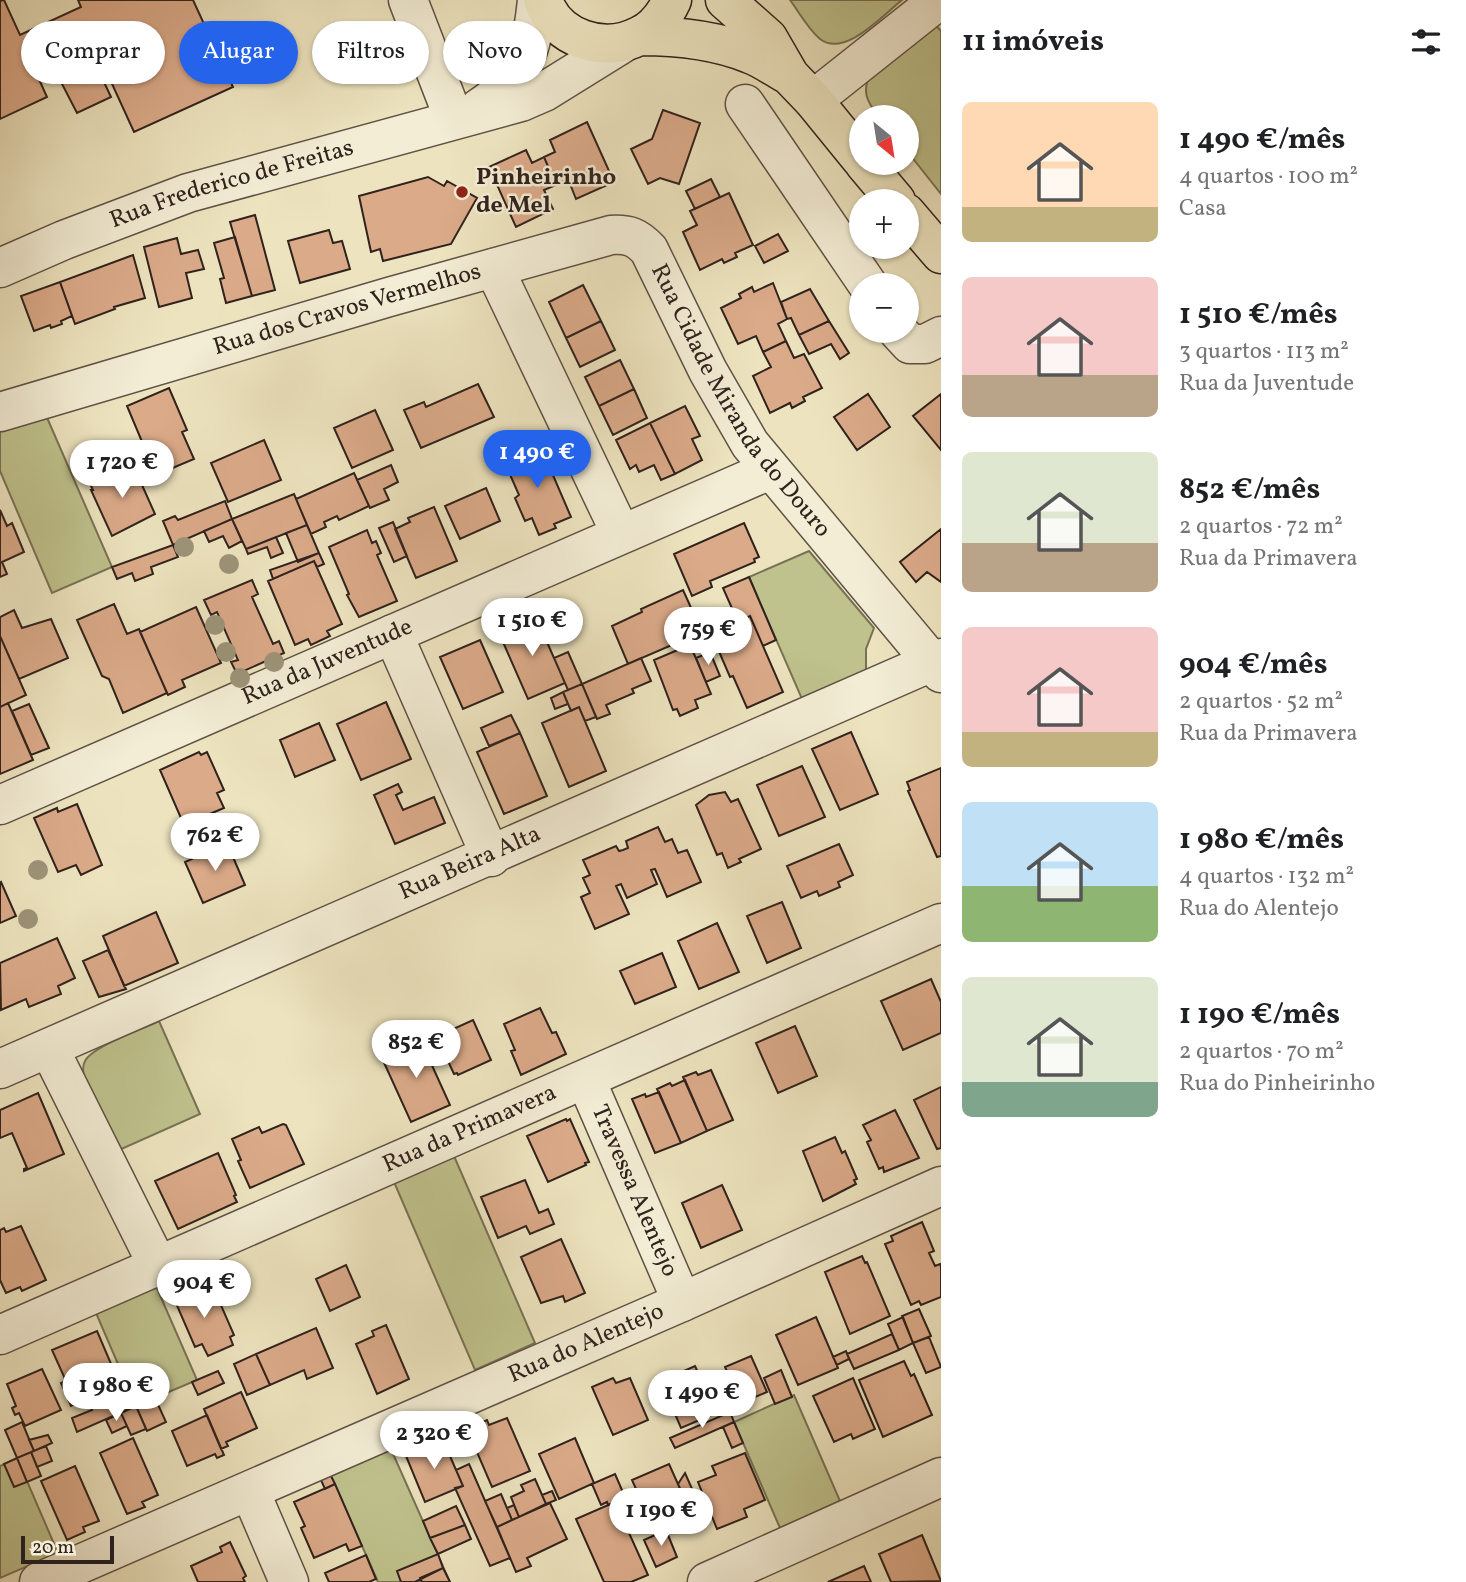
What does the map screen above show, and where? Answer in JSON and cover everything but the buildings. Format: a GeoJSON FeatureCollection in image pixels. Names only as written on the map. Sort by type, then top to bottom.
{"type":"FeatureCollection","features":[{"type":"Feature","properties":{"kind":"main road"},"geometry":{"type":"LineString","coordinates":[[543,0],[555,20],[569,33],[586,41],[604,44],[670,36],[711,43],[751,54],[801,88]]}},
{"type":"Feature","properties":{"kind":"main road"},"geometry":{"type":"LineString","coordinates":[[632,39],[660,20],[672,0]]}},
{"type":"Feature","properties":{"kind":"main road"},"geometry":{"type":"LineString","coordinates":[[725,0],[768,38],[801,88],[849,145]]}},
{"type":"Feature","properties":{"kind":"main road"},"geometry":{"type":"LineString","coordinates":[[874,175],[886,189]]}},
{"type":"Feature","properties":{"kind":"main road"},"geometry":{"type":"LineString","coordinates":[[919,229],[941,254]]}},
{"type":"Feature","properties":{"kind":"street"},"geometry":{"type":"LineString","coordinates":[[408,0],[461,117]]}},
{"type":"Feature","properties":{"kind":"street","name":"Rua Frederico de Freitas"},"geometry":{"type":"LineString","coordinates":[[461,117],[499,95],[515,79],[528,50],[535,24],[537,0]]}},
{"type":"Feature","properties":{"kind":"street"},"geometry":{"type":"LineString","coordinates":[[749,0],[768,38]]}},
{"type":"Feature","properties":{"kind":"street"},"geometry":{"type":"LineString","coordinates":[[801,88],[939,0]]}},
{"type":"Feature","properties":{"kind":"street","name":"Rua Frederico de Freitas"},"geometry":{"type":"LineString","coordinates":[[0,268],[64,240],[188,193],[521,102],[544,92],[632,39]]}},
{"type":"Feature","properties":{"kind":"street"},"geometry":{"type":"LineString","coordinates":[[745,104],[860,273]]}},
{"type":"Feature","properties":{"kind":"street","name":"Rua Cidade Miranda do Douro"},"geometry":{"type":"LineString","coordinates":[[494,268],[611,235],[625,234],[639,239],[659,266],[688,331],[750,444],[938,665]]}},
{"type":"Feature","properties":{"kind":"street","name":"Rua dos Cravos Vermelhos"},"geometry":{"type":"LineString","coordinates":[[0,412],[494,268],[621,534]]}},
{"type":"Feature","properties":{"kind":"street"},"geometry":{"type":"LineString","coordinates":[[909,343],[925,344],[941,336]]}},
{"type":"Feature","properties":{"kind":"street","name":"Rua da Juventude"},"geometry":{"type":"LineString","coordinates":[[0,805],[770,470]]}},
{"type":"Feature","properties":{"kind":"street"},"geometry":{"type":"LineString","coordinates":[[393,634],[491,857]]}},
{"type":"Feature","properties":{"kind":"street","name":"Rua Beira Alta"},"geometry":{"type":"LineString","coordinates":[[0,1069],[938,665]]}},
{"type":"Feature","properties":{"kind":"street","name":"Rua da Primavera"},"geometry":{"type":"LineString","coordinates":[[0,1335],[941,923]]}},
{"type":"Feature","properties":{"kind":"street"},"geometry":{"type":"LineString","coordinates":[[49,1048],[158,1266]]}},
{"type":"Feature","properties":{"kind":"street","name":"Travessa Alentejo"},"geometry":{"type":"LineString","coordinates":[[586,1080],[682,1302]]}},
{"type":"Feature","properties":{"kind":"street","name":"Rua do Alentejo"},"geometry":{"type":"LineString","coordinates":[[39,1582],[941,1186]]}},
{"type":"Feature","properties":{"kind":"street"},"geometry":{"type":"LineString","coordinates":[[707,1582],[746,1574],[941,1477]]}},
{"type":"Feature","properties":{"kind":"street"},"geometry":{"type":"LineString","coordinates":[[250,1491],[289,1582]]}},
{"type":"Feature","properties":{"kind":"green space"},"geometry":{"type":"Polygon","coordinates":[[[790,0],[902,0],[852,39],[830,43],[816,35],[790,0]]]}},
{"type":"Feature","properties":{"kind":"green space"},"geometry":{"type":"Polygon","coordinates":[[[934,23],[941,31],[941,194],[919,166],[919,105],[871,105],[866,85],[871,73],[934,23]]]}},
{"type":"Feature","properties":{"kind":"green space"},"geometry":{"type":"Polygon","coordinates":[[[45,413],[112,567],[52,593],[0,471],[0,431],[45,413]]]}},
{"type":"Feature","properties":{"kind":"green space"},"geometry":{"type":"Polygon","coordinates":[[[809,551],[874,628],[866,649],[866,671],[802,699],[749,577],[809,551]]]}},
{"type":"Feature","properties":{"kind":"green space"},"geometry":{"type":"Polygon","coordinates":[[[159,1021],[200,1114],[117,1151],[84,1077],[84,1063],[90,1055],[108,1044],[159,1021]]]}},
{"type":"Feature","properties":{"kind":"green space"},"geometry":{"type":"Polygon","coordinates":[[[454,1156],[535,1343],[475,1370],[394,1182],[454,1156]]]}},
{"type":"Feature","properties":{"kind":"green space"},"geometry":{"type":"Polygon","coordinates":[[[156,1286],[197,1380],[136,1406],[96,1313],[156,1286]]]}},
{"type":"Feature","properties":{"kind":"green space"},"geometry":{"type":"Polygon","coordinates":[[[794,1395],[840,1501],[780,1528],[734,1422],[794,1395]]]}},
{"type":"Feature","properties":{"kind":"green space"},"geometry":{"type":"Polygon","coordinates":[[[390,1447],[450,1582],[378,1582],[330,1474],[390,1447]]]}},
{"type":"Feature","properties":{"kind":"green space"},"geometry":{"type":"Polygon","coordinates":[[[17,1458],[58,1553],[0,1578],[0,1466],[17,1458]]]}},
{"type":"Feature","properties":{"kind":"place","name":"Pinheirinho de Mel"},"geometry":{"type":"Point","coordinates":[462,192]}}]}
